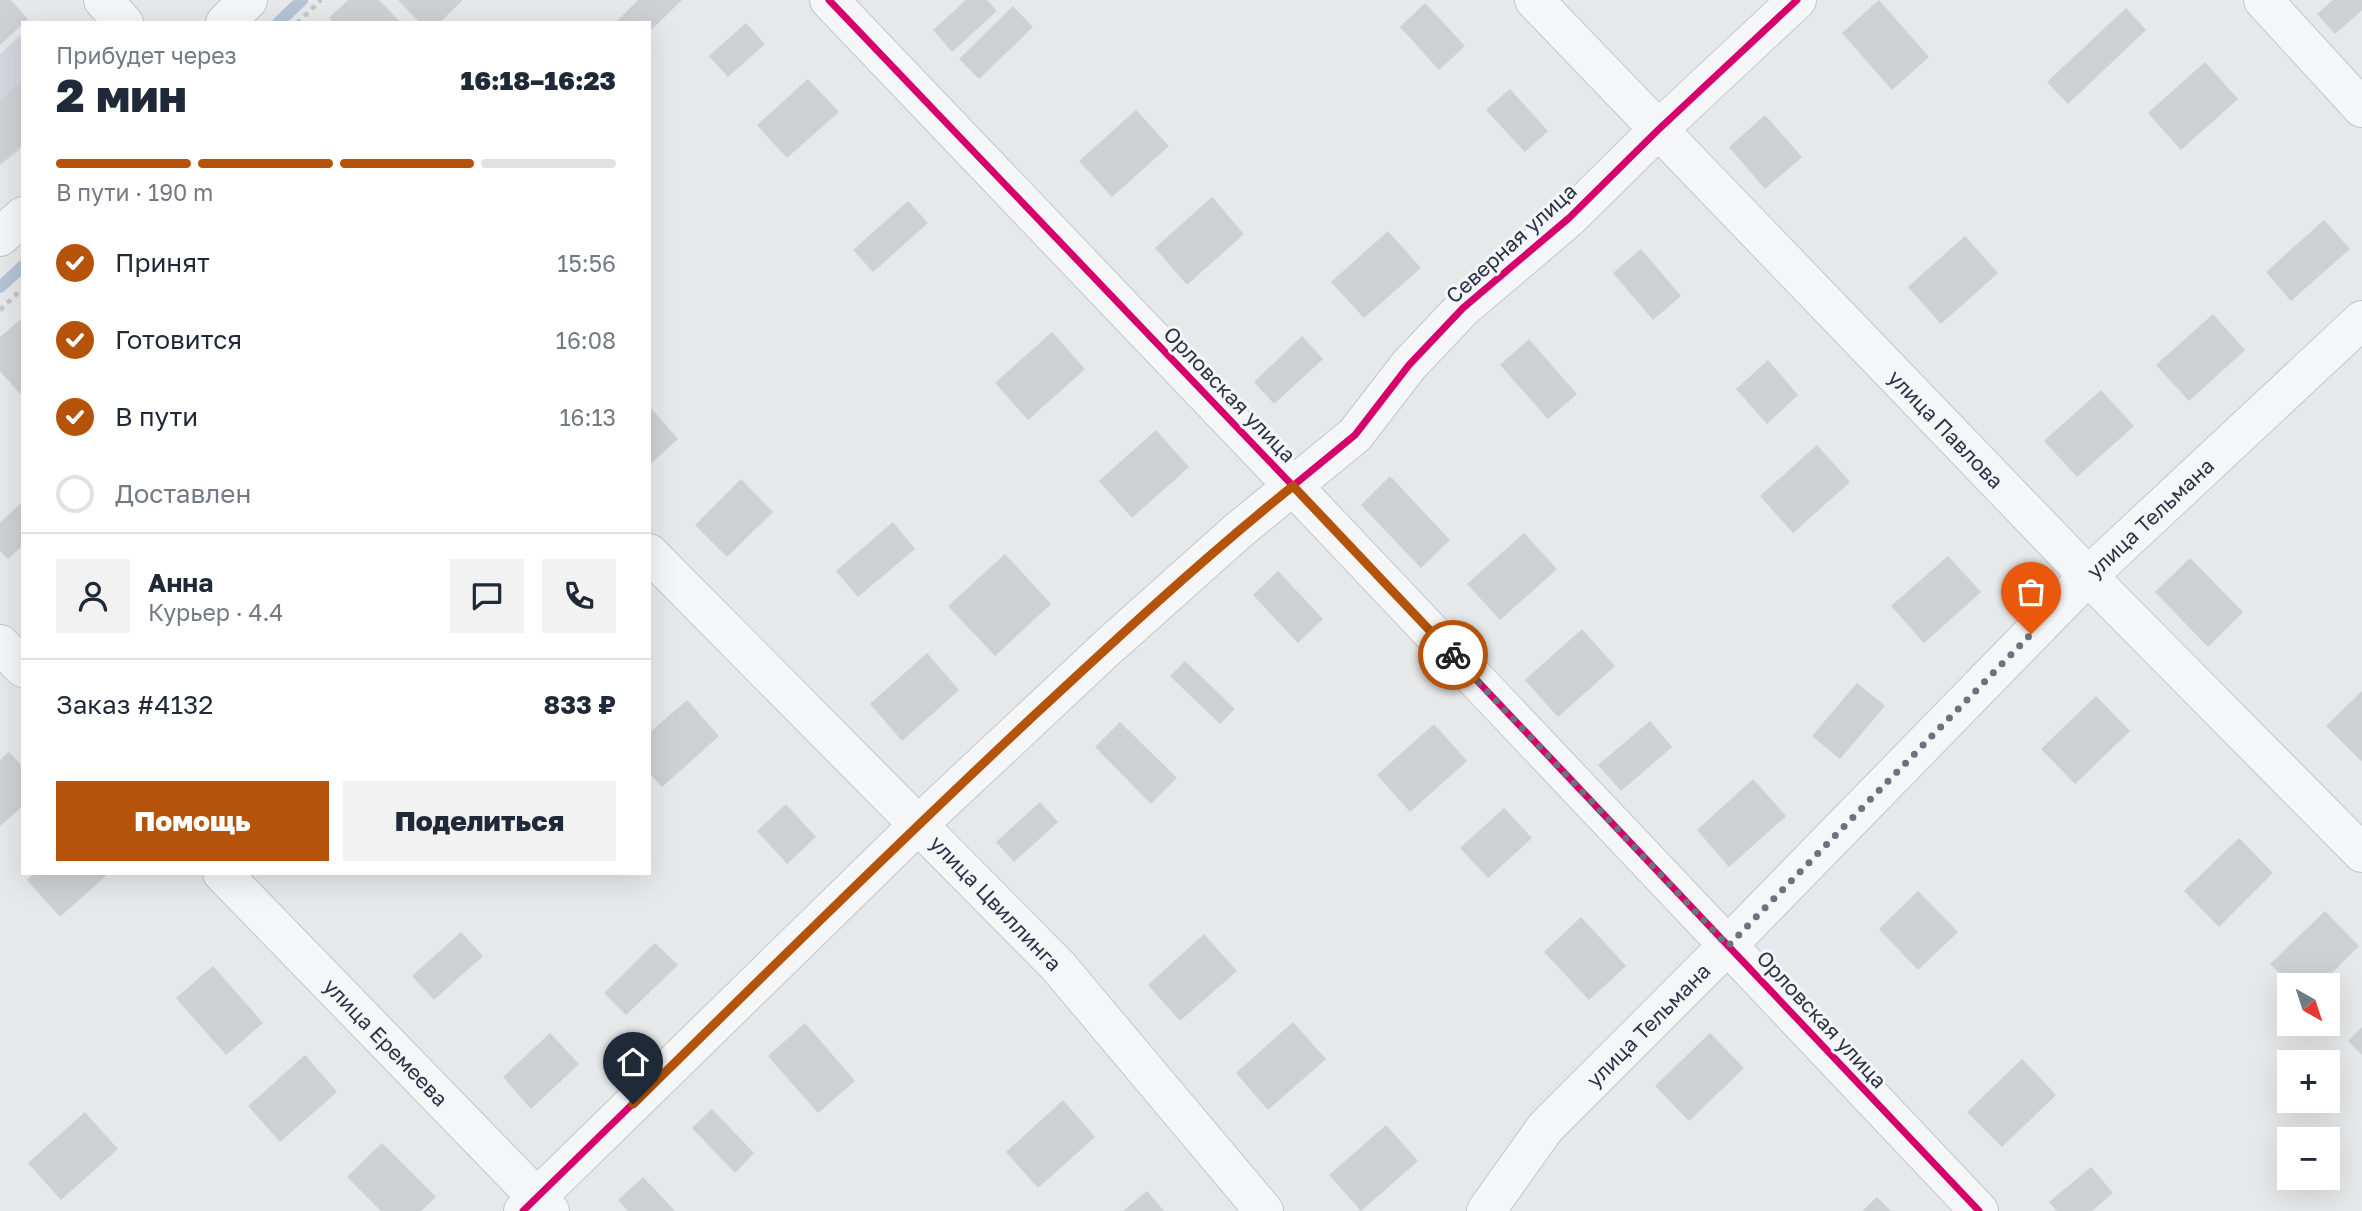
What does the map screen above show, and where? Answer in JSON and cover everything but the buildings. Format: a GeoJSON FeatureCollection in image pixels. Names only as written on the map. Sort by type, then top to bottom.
{"type":"FeatureCollection","features":[{"type":"Feature","properties":{"kind":"street"},"geometry":{"type":"LineString","coordinates":[[103,0],[122,21]]}},
{"type":"Feature","properties":{"kind":"street"},"geometry":{"type":"LineString","coordinates":[[227,21],[248,0]]}},
{"type":"Feature","properties":{"kind":"street","name":"Орловская улица"},"geometry":{"type":"LineString","coordinates":[[828,0],[1293,486],[1979,1211]]}},
{"type":"Feature","properties":{"kind":"street","name":"улица Павлова"},"geometry":{"type":"LineString","coordinates":[[1534,0],[2088,576],[2362,853]]}},
{"type":"Feature","properties":{"kind":"street","name":"Северная улица"},"geometry":{"type":"LineString","coordinates":[[537,1207],[919,824],[1108,647],[1239,530],[1355,435],[1409,365],[1463,308],[1569,218],[1657,130],[1797,0]]}},
{"type":"Feature","properties":{"kind":"street"},"geometry":{"type":"LineString","coordinates":[[2263,0],[2362,108]]}},
{"type":"Feature","properties":{"kind":"street"},"geometry":{"type":"LineString","coordinates":[[0,237],[21,218]]}},
{"type":"Feature","properties":{"kind":"street","name":"улица Тельмана"},"geometry":{"type":"LineString","coordinates":[[1486,1211],[1545,1128],[1728,946],[2088,576],[2362,320]]}},
{"type":"Feature","properties":{"kind":"street","name":"улица Цвиллинга"},"geometry":{"type":"LineString","coordinates":[[651,555],[1059,966],[1264,1211]]}},
{"type":"Feature","properties":{"kind":"street"},"geometry":{"type":"LineString","coordinates":[[0,644],[21,666]]}},
{"type":"Feature","properties":{"kind":"street","name":"улица Еремеева"},"geometry":{"type":"LineString","coordinates":[[224,875],[537,1207]]}},
{"type":"Feature","properties":{"kind":"path"},"geometry":{"type":"LineString","coordinates":[[299,21],[321,0]]}},
{"type":"Feature","properties":{"kind":"path"},"geometry":{"type":"LineString","coordinates":[[0,310],[21,290]]}},
{"type":"Feature","properties":{"kind":"shaded area"},"geometry":{"type":"Polygon","coordinates":[[[21,35],[21,148],[0,166],[0,54],[21,35]]]}},
{"type":"Feature","properties":{"kind":"waterway"},"geometry":{"type":"LineString","coordinates":[[280,21],[302,0]]}},
{"type":"Feature","properties":{"kind":"waterway"},"geometry":{"type":"LineString","coordinates":[[0,287],[21,268]]}},
{"type":"Feature","properties":{"kind":"cycle path"},"geometry":{"type":"LineString","coordinates":[[829,0],[1979,1211]]}},
{"type":"Feature","properties":{"kind":"cycle path"},"geometry":{"type":"LineString","coordinates":[[523,1211],[919,824],[1108,647],[1239,530],[1355,435],[1409,365],[1463,308],[1569,218],[1797,0]]}},
{"type":"Feature","properties":{"kind":"way so far"},"geometry":{"type":"LineString","coordinates":[[1453,655],[1728,946],[2031,634]]}},
{"type":"Feature","properties":{"kind":"route"},"geometry":{"type":"LineString","coordinates":[[633,1104],[957,788],[1126,630],[1293,486],[1453,655]]}}]}
